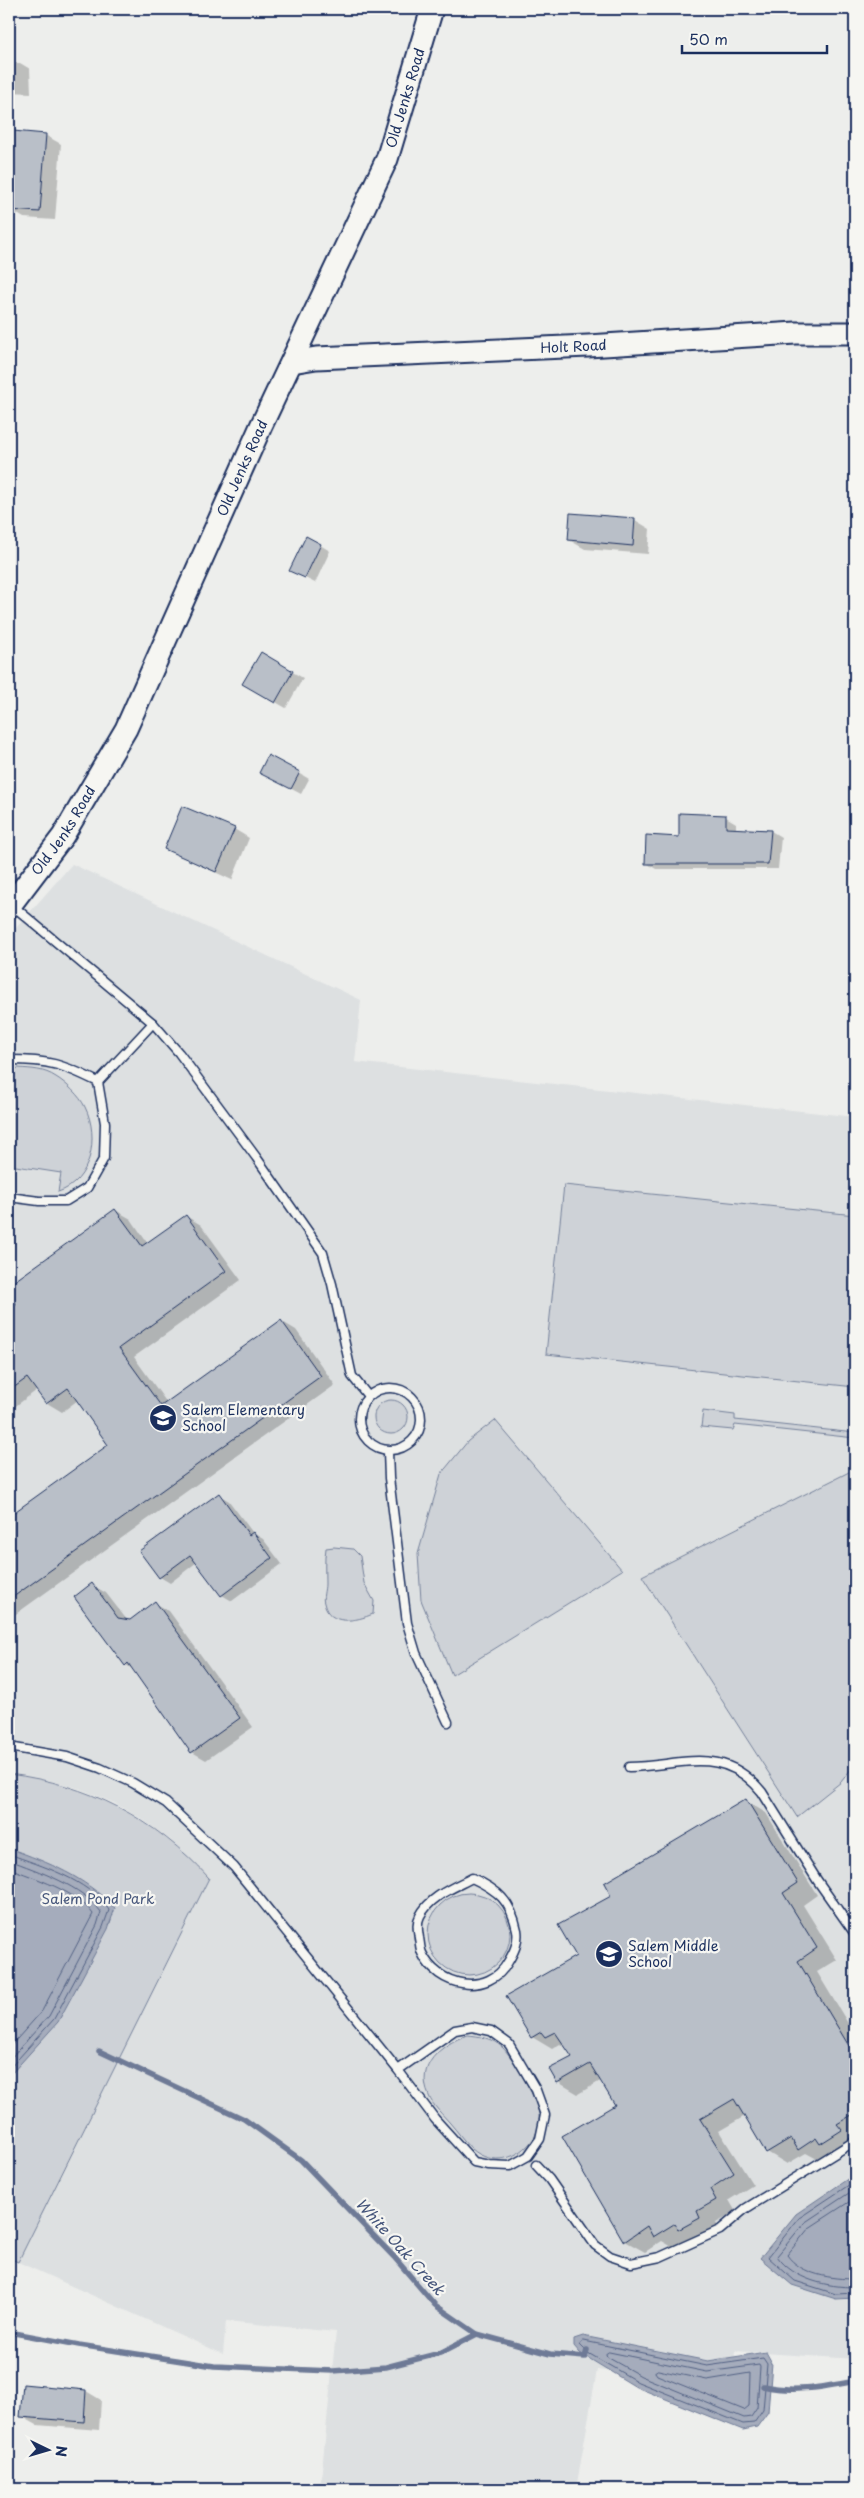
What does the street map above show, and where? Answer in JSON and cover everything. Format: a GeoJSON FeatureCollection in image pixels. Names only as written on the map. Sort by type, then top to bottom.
{"type":"FeatureCollection","features":[{"type":"Feature","properties":{"kind":"street","name":"Old Jenks Road"},"geometry":{"type":"LineString","coordinates":[[10,905],[63,836],[126,729],[261,426],[387,159],[432,9]]}},
{"type":"Feature","properties":{"kind":"street","name":"Holt Road"},"geometry":{"type":"LineString","coordinates":[[292,362],[316,358],[569,347],[796,333],[855,334]]}},
{"type":"Feature","properties":{"kind":"lane"},"geometry":{"type":"LineString","coordinates":[[10,905],[153,1023],[181,1055],[323,1253],[332,1284],[352,1376],[368,1396]]}},
{"type":"Feature","properties":{"kind":"lane"},"geometry":{"type":"LineString","coordinates":[[98,1082],[153,1023]]}},
{"type":"Feature","properties":{"kind":"lane"},"geometry":{"type":"LineString","coordinates":[[9,1060],[35,1060],[65,1066],[98,1082]]}},
{"type":"Feature","properties":{"kind":"lane"},"geometry":{"type":"LineString","coordinates":[[9,1197],[39,1201],[66,1201],[87,1188],[104,1158],[105,1122],[98,1082]]}},
{"type":"Feature","properties":{"kind":"lane"},"geometry":{"type":"LineString","coordinates":[[387,1388],[397,1388],[407,1392],[420,1409],[422,1419],[416,1438],[403,1448],[388,1451],[376,1447],[362,1435],[359,1415],[368,1396],[387,1388]]}},
{"type":"Feature","properties":{"kind":"lane"},"geometry":{"type":"LineString","coordinates":[[388,1451],[389,1478],[407,1623],[416,1653],[448,1722]]}},
{"type":"Feature","properties":{"kind":"lane"},"geometry":{"type":"LineString","coordinates":[[9,1747],[67,1757],[100,1768],[133,1783],[166,1803],[234,1867],[398,2070],[435,2119],[474,2162],[510,2166],[528,2156],[540,2139],[545,2115],[536,2090],[509,2044],[491,2031],[472,2027],[455,2030],[398,2070]]}},
{"type":"Feature","properties":{"kind":"lane"},"geometry":{"type":"LineString","coordinates":[[629,1767],[710,1761],[724,1762],[752,1779],[855,1934]]}},
{"type":"Feature","properties":{"kind":"lane"},"geometry":{"type":"LineString","coordinates":[[472,1878],[494,1888],[508,1905],[518,1937],[515,1951],[504,1970],[489,1981],[469,1986],[453,1981],[434,1970],[422,1953],[417,1925],[420,1915],[434,1898],[472,1878]]}},
{"type":"Feature","properties":{"kind":"lane"},"geometry":{"type":"LineString","coordinates":[[536,2165],[549,2179],[595,2245],[610,2256],[631,2263],[660,2257],[720,2230],[745,2209],[855,2141]]}},
{"type":"Feature","properties":{"kind":"shaded area"},"geometry":{"type":"Polygon","coordinates":[[[72,864],[361,1000],[355,1062],[855,1117],[855,2359],[735,2351],[731,2389],[597,2370],[576,2489],[320,2489],[336,2332],[226,2321],[223,2354],[18,2262],[209,1878],[169,1839],[143,1820],[114,1803],[80,1789],[37,1778],[9,1774],[9,936],[72,864]]]}},
{"type":"Feature","properties":{"kind":"green space"},"geometry":{"type":"Polygon","coordinates":[[[18,1068],[42,1071],[60,1080],[80,1099],[90,1119],[92,1144],[90,1157],[85,1169],[69,1187],[58,1192],[61,1173],[9,1165],[9,1071],[18,1068]]]}},
{"type":"Feature","properties":{"kind":"green space"},"geometry":{"type":"Polygon","coordinates":[[[564,1185],[855,1215],[855,1387],[546,1354],[564,1185]]]}},
{"type":"Feature","properties":{"kind":"green space"},"geometry":{"type":"Polygon","coordinates":[[[391,1400],[398,1401],[403,1405],[407,1410],[407,1424],[403,1429],[398,1433],[391,1434],[384,1433],[379,1429],[375,1424],[374,1417],[375,1410],[379,1405],[384,1401],[391,1400]]]}},
{"type":"Feature","properties":{"kind":"green space"},"geometry":{"type":"Polygon","coordinates":[[[703,1411],[735,1415],[735,1420],[855,1433],[855,1438],[735,1425],[733,1430],[701,1427],[703,1411]]]}},
{"type":"Feature","properties":{"kind":"green space"},"geometry":{"type":"Polygon","coordinates":[[[495,1420],[622,1570],[452,1675],[421,1600],[418,1554],[441,1474],[468,1441],[495,1420]]]}},
{"type":"Feature","properties":{"kind":"green space"},"geometry":{"type":"Polygon","coordinates":[[[855,1469],[855,1764],[841,1782],[797,1817],[642,1576],[855,1469]]]}},
{"type":"Feature","properties":{"kind":"green space"},"geometry":{"type":"Polygon","coordinates":[[[326,1548],[353,1549],[360,1556],[364,1583],[374,1601],[373,1614],[359,1619],[344,1620],[337,1619],[327,1611],[323,1599],[325,1552],[326,1548]]]}},
{"type":"Feature","properties":{"kind":"green space","name":"Salem Pond Park"},"geometry":{"type":"Polygon","coordinates":[[[9,1774],[66,1786],[93,1795],[118,1807],[143,1821],[166,1838],[209,1878],[18,2262],[9,2258],[9,1774]]]}},
{"type":"Feature","properties":{"kind":"green space"},"geometry":{"type":"Polygon","coordinates":[[[461,1893],[477,1893],[492,1900],[503,1911],[510,1926],[507,1950],[498,1963],[477,1975],[461,1975],[446,1968],[435,1957],[428,1942],[428,1926],[435,1911],[446,1900],[461,1893]]]}},
{"type":"Feature","properties":{"kind":"green space"},"geometry":{"type":"Polygon","coordinates":[[[467,2035],[486,2038],[502,2047],[519,2069],[535,2100],[539,2119],[536,2133],[528,2145],[514,2155],[497,2159],[480,2155],[466,2143],[429,2096],[425,2075],[428,2066],[433,2058],[448,2044],[467,2035]]]}},
{"type":"Feature","properties":{"kind":"water"},"geometry":{"type":"Polygon","coordinates":[[[9,1848],[52,1865],[78,1879],[115,1908],[108,1929],[58,2022],[11,2074],[9,2073],[9,1848]]]}},
{"type":"Feature","properties":{"kind":"water"},"geometry":{"type":"Polygon","coordinates":[[[855,2174],[855,2298],[836,2299],[792,2285],[760,2258],[796,2214],[855,2174]]]}},
{"type":"Feature","properties":{"kind":"water"},"geometry":{"type":"Polygon","coordinates":[[[583,2336],[708,2361],[766,2352],[772,2363],[768,2412],[757,2427],[743,2430],[636,2387],[580,2353],[574,2346],[574,2339],[583,2336]]]}},
{"type":"Feature","properties":{"kind":"building"},"geometry":{"type":"Polygon","coordinates":[[[13,131],[46,134],[40,212],[9,210],[13,131]]]}},
{"type":"Feature","properties":{"kind":"building"},"geometry":{"type":"Polygon","coordinates":[[[570,513],[635,518],[633,546],[568,540],[570,513]]]}},
{"type":"Feature","properties":{"kind":"building"},"geometry":{"type":"Polygon","coordinates":[[[306,536],[321,544],[305,578],[289,571],[306,536]]]}},
{"type":"Feature","properties":{"kind":"building"},"geometry":{"type":"Polygon","coordinates":[[[261,652],[293,671],[275,703],[242,684],[261,652]]]}},
{"type":"Feature","properties":{"kind":"building"},"geometry":{"type":"Polygon","coordinates":[[[268,755],[300,772],[291,789],[259,773],[268,755]]]}},
{"type":"Feature","properties":{"kind":"building"},"geometry":{"type":"Polygon","coordinates":[[[182,806],[235,828],[216,872],[164,849],[182,806]]]}},
{"type":"Feature","properties":{"kind":"building"},"geometry":{"type":"Polygon","coordinates":[[[679,813],[726,815],[726,828],[771,830],[768,864],[645,864],[646,835],[679,837],[679,813]]]}},
{"type":"Feature","properties":{"kind":"building"},"geometry":{"type":"Polygon","coordinates":[[[115,1209],[142,1246],[186,1215],[226,1271],[119,1348],[161,1406],[281,1320],[321,1376],[9,1600],[9,1516],[108,1445],[68,1388],[46,1404],[27,1378],[9,1391],[9,1309],[16,1304],[9,1294],[9,1285],[115,1209]]]}},
{"type":"Feature","properties":{"kind":"building"},"geometry":{"type":"Polygon","coordinates":[[[219,1493],[249,1535],[253,1532],[272,1558],[221,1596],[190,1555],[159,1578],[139,1551],[219,1493]]]}},
{"type":"Feature","properties":{"kind":"building"},"geometry":{"type":"Polygon","coordinates":[[[92,1583],[118,1618],[130,1620],[155,1601],[240,1718],[191,1753],[128,1663],[125,1666],[74,1597],[92,1583]]]}},
{"type":"Feature","properties":{"kind":"building"},"geometry":{"type":"Polygon","coordinates":[[[746,1799],[798,1883],[783,1893],[817,1948],[798,1961],[855,2056],[855,2113],[837,2124],[842,2130],[820,2144],[816,2138],[798,2150],[791,2138],[766,2153],[734,2099],[700,2119],[734,2173],[710,2189],[716,2200],[697,2211],[700,2218],[678,2230],[674,2224],[653,2237],[647,2226],[624,2242],[562,2136],[615,2105],[590,2064],[557,2083],[549,2069],[572,2057],[555,2032],[545,2037],[541,2032],[531,2038],[506,1996],[576,1956],[558,1925],[611,1896],[604,1883],[746,1799]]]}},
{"type":"Feature","properties":{"kind":"building"},"geometry":{"type":"Polygon","coordinates":[[[23,2384],[86,2390],[84,2422],[20,2417],[23,2384]]]}},
{"type":"Feature","properties":{"kind":"waterway","name":"White Oak Creek"},"geometry":{"type":"LineString","coordinates":[[99,2051],[244,2119],[301,2160],[394,2257],[435,2305],[477,2334],[550,2354],[585,2357],[587,2350]]}},
{"type":"Feature","properties":{"kind":"waterway"},"geometry":{"type":"LineString","coordinates":[[9,2332],[214,2366],[333,2371],[386,2367],[440,2353],[477,2334]]}},
{"type":"Feature","properties":{"kind":"waterway","name":"White Oak Creek"},"geometry":{"type":"LineString","coordinates":[[763,2386],[798,2389],[855,2381]]}},
{"type":"Feature","properties":{"kind":"place","name":"Salem Elementary School"},"geometry":{"type":"Point","coordinates":[163,1418]}},
{"type":"Feature","properties":{"kind":"place","name":"Salem Middle School"},"geometry":{"type":"Point","coordinates":[609,1954]}}]}
